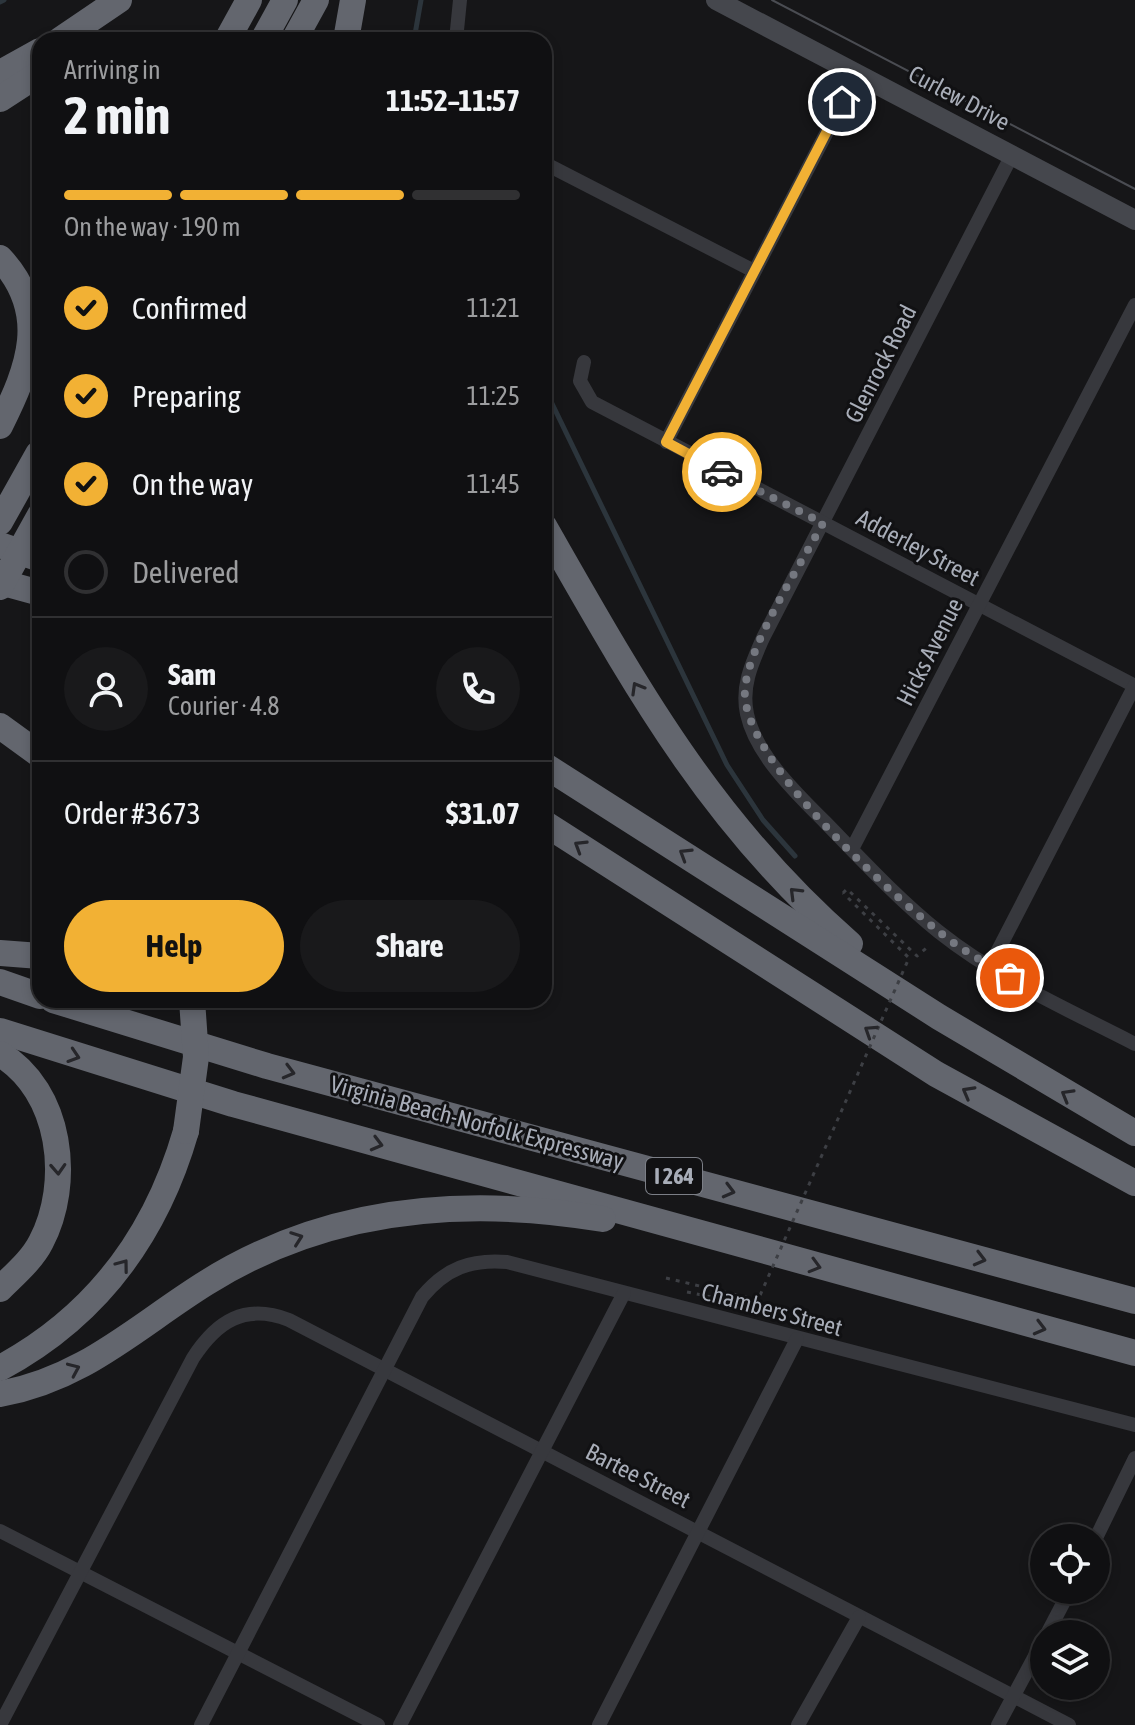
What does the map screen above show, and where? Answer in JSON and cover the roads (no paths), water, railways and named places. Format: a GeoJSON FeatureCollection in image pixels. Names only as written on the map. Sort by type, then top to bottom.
{"type":"FeatureCollection","features":[{"type":"Feature","properties":{"kind":"highway"},"geometry":{"type":"LineString","coordinates":[[72,32],[119,0]]}},
{"type":"Feature","properties":{"kind":"highway"},"geometry":{"type":"LineString","coordinates":[[96,32],[136,0]]}},
{"type":"Feature","properties":{"kind":"highway"},"geometry":{"type":"LineString","coordinates":[[231,32],[249,0]]}},
{"type":"Feature","properties":{"kind":"highway"},"geometry":{"type":"LineString","coordinates":[[267,32],[285,0]]}},
{"type":"Feature","properties":{"kind":"highway"},"geometry":{"type":"LineString","coordinates":[[298,32],[316,0]]}},
{"type":"Feature","properties":{"kind":"highway"},"geometry":{"type":"LineString","coordinates":[[347,32],[353,0]]}},
{"type":"Feature","properties":{"kind":"highway"},"geometry":{"type":"LineString","coordinates":[[0,73],[32,55]]}},
{"type":"Feature","properties":{"kind":"highway"},"geometry":{"type":"LineString","coordinates":[[0,99],[32,78]]}},
{"type":"Feature","properties":{"kind":"highway"},"geometry":{"type":"LineString","coordinates":[[0,258],[25,298],[32,330],[22,384],[1,438]]}},
{"type":"Feature","properties":{"kind":"highway"},"geometry":{"type":"LineString","coordinates":[[1,438],[32,389]]}},
{"type":"Feature","properties":{"kind":"highway"},"geometry":{"type":"LineString","coordinates":[[0,522],[32,465]]}},
{"type":"Feature","properties":{"kind":"highway"},"geometry":{"type":"LineString","coordinates":[[0,496],[32,510]]}},
{"type":"Feature","properties":{"kind":"highway"},"geometry":{"type":"LineString","coordinates":[[3,570],[32,525]]}},
{"type":"Feature","properties":{"kind":"highway"},"geometry":{"type":"LineString","coordinates":[[3,570],[32,534]]}},
{"type":"Feature","properties":{"kind":"highway"},"geometry":{"type":"LineString","coordinates":[[552,540],[649,709],[723,814],[816,914],[939,1017]]}},
{"type":"Feature","properties":{"kind":"highway"},"geometry":{"type":"LineString","coordinates":[[3,570],[32,561]]}},
{"type":"Feature","properties":{"kind":"highway"},"geometry":{"type":"LineString","coordinates":[[3,570],[32,588]]}},
{"type":"Feature","properties":{"kind":"highway"},"geometry":{"type":"LineString","coordinates":[[0,726],[32,749]]}},
{"type":"Feature","properties":{"kind":"highway"},"geometry":{"type":"LineString","coordinates":[[552,770],[939,1017],[1135,1133]]}},
{"type":"Feature","properties":{"kind":"highway"},"geometry":{"type":"LineString","coordinates":[[552,828],[936,1074],[1135,1183]]}},
{"type":"Feature","properties":{"kind":"highway"},"geometry":{"type":"LineString","coordinates":[[0,953],[32,955]]}},
{"type":"Feature","properties":{"kind":"highway"},"geometry":{"type":"LineString","coordinates":[[0,982],[32,993]]}},
{"type":"Feature","properties":{"kind":"highway","name":"Virginia Beach-Norfolk Expressway"},"geometry":{"type":"LineString","coordinates":[[79,1008],[267,1066],[1135,1301]]}},
{"type":"Feature","properties":{"kind":"highway"},"geometry":{"type":"LineString","coordinates":[[0,1368],[65,1327],[104,1290],[126,1262],[160,1203],[186,1131],[196,1057],[193,1008]]}},
{"type":"Feature","properties":{"kind":"highway"},"geometry":{"type":"LineString","coordinates":[[0,1031],[233,1104],[1135,1353]]}},
{"type":"Feature","properties":{"kind":"highway"},"geometry":{"type":"LineString","coordinates":[[0,1054],[23,1072],[45,1110],[54,1135],[60,1176],[51,1219],[42,1241],[0,1289]]}},
{"type":"Feature","properties":{"kind":"highway"},"geometry":{"type":"LineString","coordinates":[[0,1394],[38,1383],[100,1357],[188,1295],[255,1255],[328,1227],[370,1217],[414,1210],[497,1208],[582,1216],[720,1239]]}},
{"type":"Feature","properties":{"kind":"street"},"geometry":{"type":"LineString","coordinates":[[457,32],[460,0]]}},
{"type":"Feature","properties":{"kind":"street","name":"Curlew Drive"},"geometry":{"type":"LineString","coordinates":[[716,0],[1135,220]]}},
{"type":"Feature","properties":{"kind":"street"},"geometry":{"type":"LineString","coordinates":[[666,442],[857,74]]}},
{"type":"Feature","properties":{"kind":"street","name":"Glenrock Road"},"geometry":{"type":"LineString","coordinates":[[1012,155],[747,675],[747,714],[762,747],[785,778],[852,849],[941,934],[990,966],[1135,1044]]}},
{"type":"Feature","properties":{"kind":"street"},"geometry":{"type":"LineString","coordinates":[[552,167],[754,271]]}},
{"type":"Feature","properties":{"kind":"street","name":"Hicks Avenue"},"geometry":{"type":"LineString","coordinates":[[852,849],[1135,305]]}},
{"type":"Feature","properties":{"kind":"street","name":"Adderley Street"},"geometry":{"type":"LineString","coordinates":[[584,362],[580,381],[592,402],[1135,686]]}},
{"type":"Feature","properties":{"kind":"street"},"geometry":{"type":"LineString","coordinates":[[990,966],[1135,686]]}},
{"type":"Feature","properties":{"kind":"street","name":"Chambers Street"},"geometry":{"type":"LineString","coordinates":[[384,1371],[434,1283],[450,1271],[469,1263],[488,1260],[1135,1425]]}},
{"type":"Feature","properties":{"kind":"street"},"geometry":{"type":"LineString","coordinates":[[400,1725],[624,1293]]}},
{"type":"Feature","properties":{"kind":"street","name":"Bartee Street"},"geometry":{"type":"LineString","coordinates":[[0,1725],[193,1358],[208,1335],[221,1323],[244,1313],[259,1312],[289,1320],[1069,1725]]}},
{"type":"Feature","properties":{"kind":"street"},"geometry":{"type":"LineString","coordinates":[[599,1725],[797,1339]]}},
{"type":"Feature","properties":{"kind":"street"},"geometry":{"type":"LineString","coordinates":[[201,1725],[384,1371]]}},
{"type":"Feature","properties":{"kind":"street"},"geometry":{"type":"LineString","coordinates":[[1103,1524],[1135,1458]]}},
{"type":"Feature","properties":{"kind":"street"},"geometry":{"type":"LineString","coordinates":[[0,1531],[378,1725]]}},
{"type":"Feature","properties":{"kind":"street"},"geometry":{"type":"LineString","coordinates":[[798,1725],[859,1617]]}},
{"type":"Feature","properties":{"kind":"street"},"geometry":{"type":"LineString","coordinates":[[998,1725],[1030,1665]]}},
{"type":"Feature","properties":{"kind":"waterway"},"geometry":{"type":"LineString","coordinates":[[0,2],[4,0]]}},
{"type":"Feature","properties":{"kind":"waterway"},"geometry":{"type":"LineString","coordinates":[[415,32],[421,0]]}},
{"type":"Feature","properties":{"kind":"waterway"},"geometry":{"type":"LineString","coordinates":[[552,404],[727,765],[763,820],[795,856]]}},
{"type":"Feature","properties":{"kind":"tram line"},"geometry":{"type":"LineString","coordinates":[[772,0],[1135,189]]}}]}
